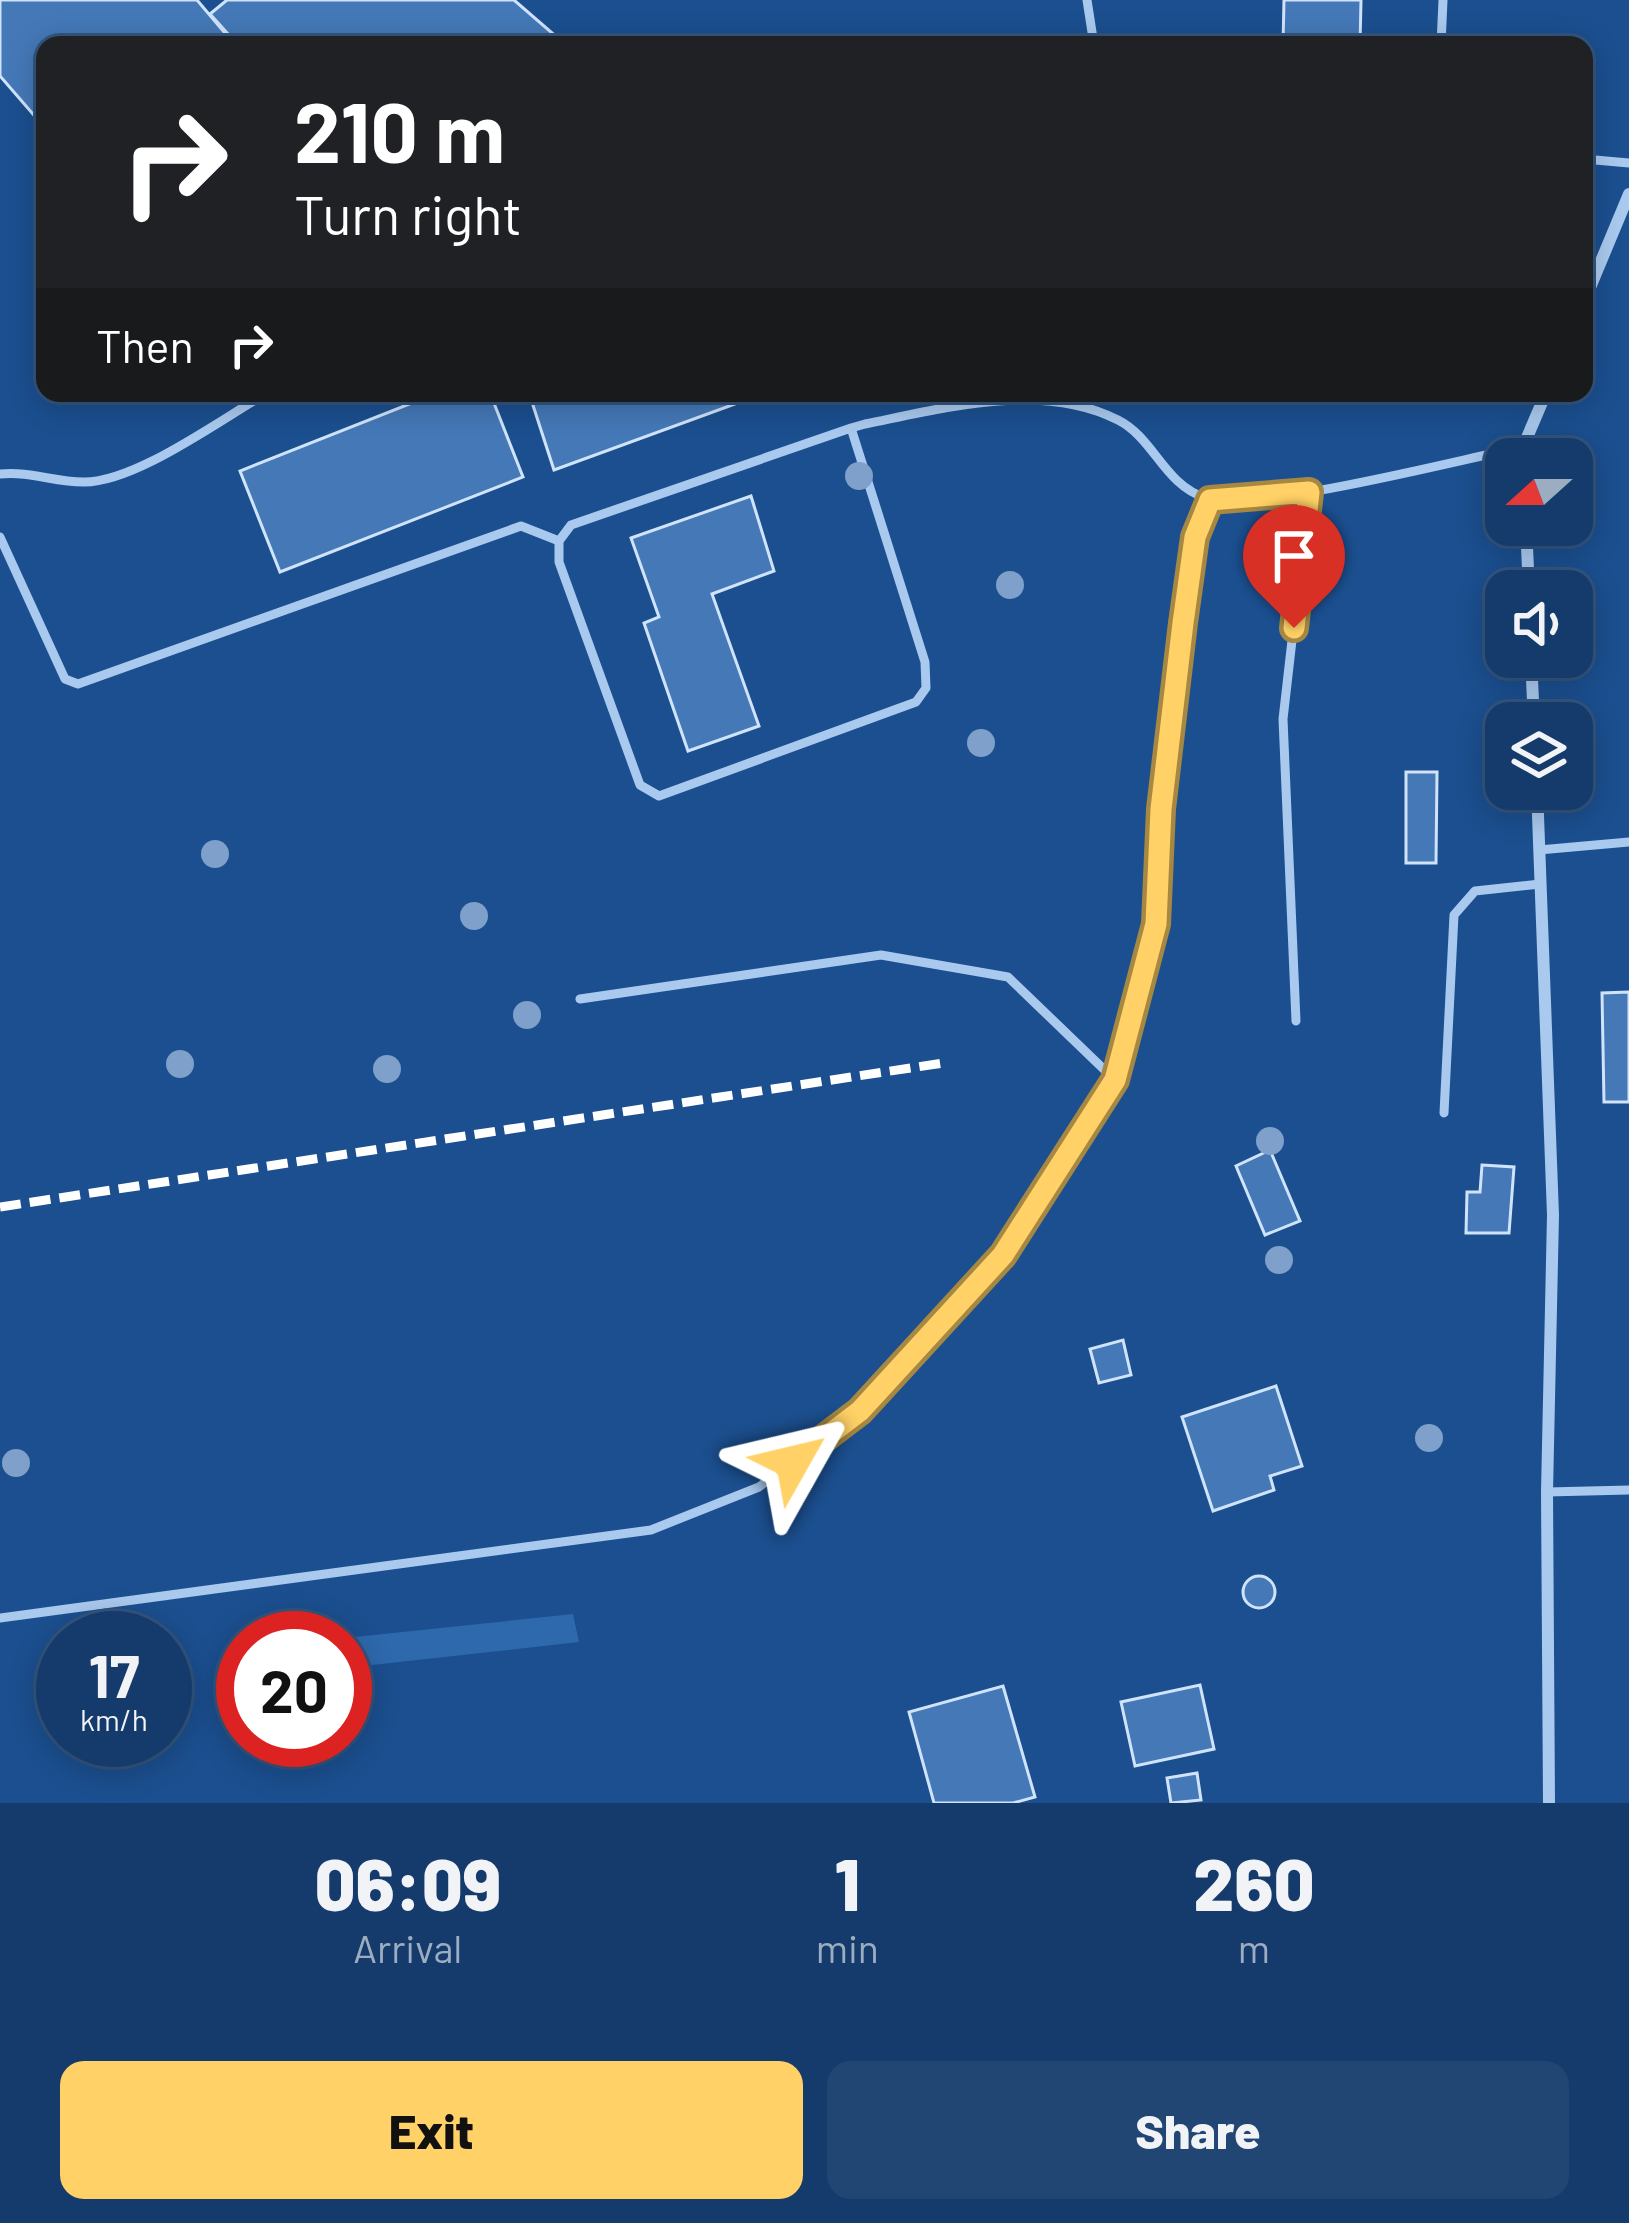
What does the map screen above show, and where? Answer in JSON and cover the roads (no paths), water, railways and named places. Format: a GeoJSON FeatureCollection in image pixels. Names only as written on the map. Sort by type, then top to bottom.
{"type":"FeatureCollection","features":[{"type":"Feature","properties":{"kind":"street"},"geometry":{"type":"LineString","coordinates":[[1593,280],[1629,194]]}},
{"type":"Feature","properties":{"kind":"street"},"geometry":{"type":"LineString","coordinates":[[1530,438],[1543,402]]}},
{"type":"Feature","properties":{"kind":"street"},"geometry":{"type":"LineString","coordinates":[[1538,810],[1553,1215],[1547,1492],[1550,1803]]}},
{"type":"Feature","properties":{"kind":"lane"},"geometry":{"type":"LineString","coordinates":[[1087,0],[1093,36]]}},
{"type":"Feature","properties":{"kind":"lane"},"geometry":{"type":"LineString","coordinates":[[1441,36],[1443,0]]}},
{"type":"Feature","properties":{"kind":"lane"},"geometry":{"type":"LineString","coordinates":[[1593,160],[1629,163]]}},
{"type":"Feature","properties":{"kind":"lane"},"geometry":{"type":"LineString","coordinates":[[0,474],[28,471],[85,483],[136,467],[251,402]]}},
{"type":"Feature","properties":{"kind":"lane"},"geometry":{"type":"LineString","coordinates":[[851,428],[925,662],[926,688],[916,703],[659,796],[640,785],[559,562],[559,541],[571,525],[851,428],[961,404],[1002,402]]}},
{"type":"Feature","properties":{"kind":"lane"},"geometry":{"type":"LineString","coordinates":[[1050,402],[1121,420],[1179,485],[1210,500],[1309,492],[1485,460]]}},
{"type":"Feature","properties":{"kind":"lane"},"geometry":{"type":"LineString","coordinates":[[1296,1021],[1283,719],[1309,492]]}},
{"type":"Feature","properties":{"kind":"lane"},"geometry":{"type":"LineString","coordinates":[[0,1618],[651,1530],[759,1487],[860,1411],[1003,1255],[1115,1080],[1156,924],[1161,809],[1183,623],[1195,537],[1210,500]]}},
{"type":"Feature","properties":{"kind":"lane"},"geometry":{"type":"LineString","coordinates":[[0,537],[65,679],[78,684],[521,526],[559,541]]}},
{"type":"Feature","properties":{"kind":"lane"},"geometry":{"type":"LineString","coordinates":[[1539,850],[1629,842]]}},
{"type":"Feature","properties":{"kind":"lane"},"geometry":{"type":"LineString","coordinates":[[1444,1113],[1454,915],[1475,890],[1540,884]]}},
{"type":"Feature","properties":{"kind":"lane"},"geometry":{"type":"LineString","coordinates":[[580,999],[881,955],[1008,977],[1115,1080]]}},
{"type":"Feature","properties":{"kind":"lane"},"geometry":{"type":"LineString","coordinates":[[1547,1492],[1629,1490]]}},
{"type":"Feature","properties":{"kind":"railway"},"geometry":{"type":"LineString","coordinates":[[0,1207],[943,1063]]}}]}
